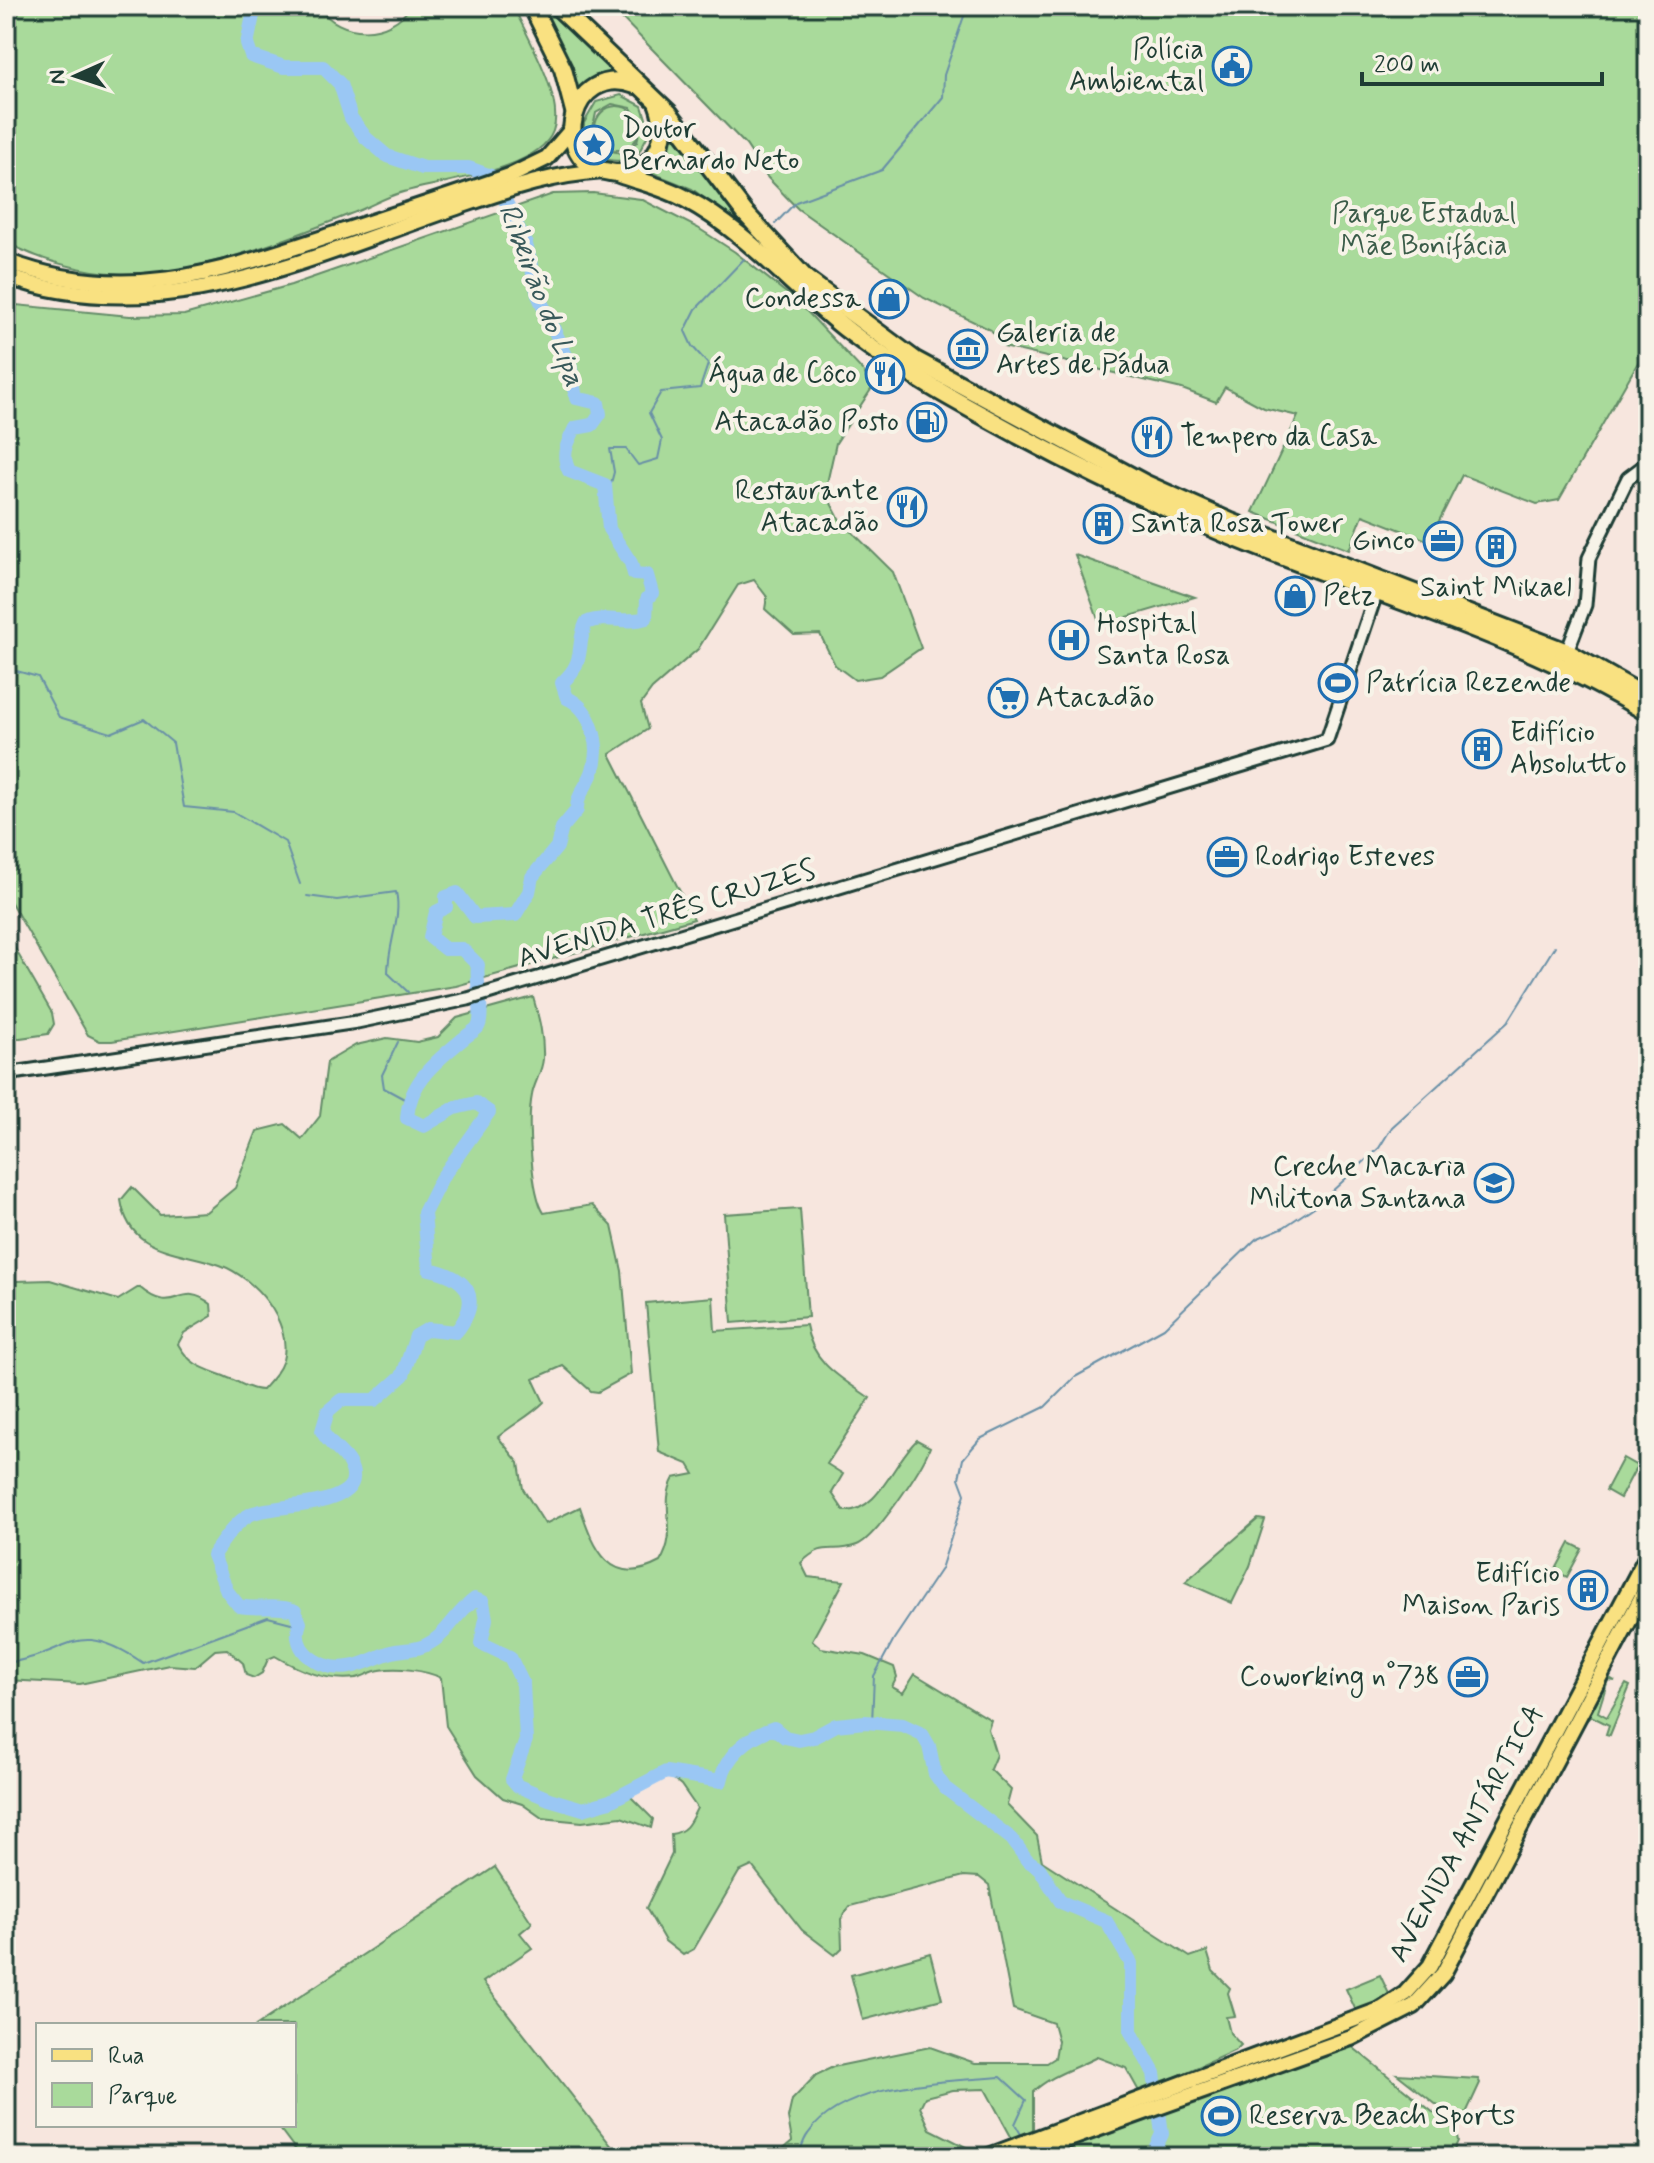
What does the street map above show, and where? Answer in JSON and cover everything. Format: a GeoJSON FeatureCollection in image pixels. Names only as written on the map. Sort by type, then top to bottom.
{"type":"FeatureCollection","features":[{"type":"Feature","properties":{"kind":"highway"},"geometry":{"type":"LineString","coordinates":[[532,6],[563,69],[574,111],[572,129],[581,155],[611,172],[669,190],[709,212],[851,333],[907,374],[1138,496],[1561,664],[1648,713]]}},
{"type":"Feature","properties":{"kind":"highway"},"geometry":{"type":"LineString","coordinates":[[557,6],[679,125],[763,234],[806,279],[915,360],[1144,483],[1231,522],[1567,652],[1648,698]]}},
{"type":"Feature","properties":{"kind":"highway"},"geometry":{"type":"LineString","coordinates":[[574,111],[580,101],[598,86],[621,81],[643,89]]}},
{"type":"Feature","properties":{"kind":"highway"},"geometry":{"type":"LineString","coordinates":[[611,172],[639,168],[660,145],[663,124],[657,101]]}},
{"type":"Feature","properties":{"kind":"main road"},"geometry":{"type":"LineString","coordinates":[[6,276],[66,293],[106,298],[187,293],[247,278],[514,180],[547,158],[572,129]]}},
{"type":"Feature","properties":{"kind":"main road"},"geometry":{"type":"LineString","coordinates":[[514,180],[611,172]]}},
{"type":"Feature","properties":{"kind":"main road"},"geometry":{"type":"LineString","coordinates":[[6,261],[63,278],[101,283],[181,280],[478,194]]}},
{"type":"Feature","properties":{"kind":"main road","name":"AVENIDA ANTÁRTICA"},"geometry":{"type":"LineString","coordinates":[[1019,2157],[1177,2103],[1351,2038],[1414,2006],[1443,1974],[1648,1554]]}},
{"type":"Feature","properties":{"kind":"main road","name":"AVENIDA ANTÁRTICA"},"geometry":{"type":"LineString","coordinates":[[986,2157],[1394,2002],[1419,1982],[1585,1688],[1648,1585]]}},
{"type":"Feature","properties":{"kind":"main road"},"geometry":{"type":"LineString","coordinates":[[1342,2023],[1351,2038]]}},
{"type":"Feature","properties":{"kind":"street"},"geometry":{"type":"LineString","coordinates":[[1567,652],[1585,605],[1589,558],[1628,478],[1648,463]]}},
{"type":"Feature","properties":{"kind":"street","name":"AVENIDA TRÊS CRUZES"},"geometry":{"type":"LineString","coordinates":[[6,1074],[331,1027],[468,999],[1327,740],[1377,591]]}},
{"type":"Feature","properties":{"kind":"green space"},"geometry":{"type":"Polygon","coordinates":[[[6,6],[318,6],[327,17],[339,24],[365,30],[391,24],[411,6],[513,6],[549,85],[554,102],[553,131],[544,145],[507,165],[394,195],[303,232],[227,258],[153,273],[116,274],[77,268],[6,242],[6,6]]]}},
{"type":"Feature","properties":{"kind":"green space"},"geometry":{"type":"Polygon","coordinates":[[[540,6],[546,6],[618,77],[578,95],[576,82],[540,6]]]}},
{"type":"Feature","properties":{"kind":"green space","name":"Parque Estadual Mãe Bonifácia"},"geometry":{"type":"Polygon","coordinates":[[[610,6],[1648,6],[1648,345],[1559,500],[1537,504],[1462,475],[1429,541],[1363,515],[1349,550],[1253,512],[1298,416],[1264,408],[1225,387],[1216,402],[1182,389],[1004,347],[991,330],[924,298],[798,209],[768,178],[746,145],[610,6]]]}},
{"type":"Feature","properties":{"kind":"green space"},"geometry":{"type":"Polygon","coordinates":[[[621,95],[642,106],[650,131],[638,154],[618,161],[609,160],[593,151],[585,134],[584,123],[596,102],[621,95]],[[612,104],[596,113],[592,132],[602,149],[621,153],[637,142],[641,124],[631,108],[612,104]]]}},
{"type":"Feature","properties":{"kind":"green space"},"geometry":{"type":"Polygon","coordinates":[[[617,106],[632,113],[639,128],[632,143],[617,150],[602,143],[595,128],[602,113],[617,106]]]}},
{"type":"Feature","properties":{"kind":"green space"},"geometry":{"type":"Polygon","coordinates":[[[667,123],[752,235],[692,189],[645,170],[667,123]]]}},
{"type":"Feature","properties":{"kind":"green space"},"geometry":{"type":"Polygon","coordinates":[[[593,193],[641,199],[698,228],[735,252],[800,304],[864,372],[872,388],[836,443],[825,492],[840,520],[893,572],[921,648],[880,676],[855,680],[835,665],[820,634],[794,635],[765,609],[767,597],[754,580],[738,585],[698,649],[652,689],[641,704],[648,729],[610,754],[694,919],[456,986],[112,1041],[100,1041],[88,1035],[6,894],[6,304],[130,316],[184,315],[291,285],[553,194],[593,193]]]}},
{"type":"Feature","properties":{"kind":"green space"},"geometry":{"type":"Polygon","coordinates":[[[1075,555],[1195,597],[1100,625],[1075,555]]]}},
{"type":"Feature","properties":{"kind":"green space"},"geometry":{"type":"Polygon","coordinates":[[[6,933],[52,1013],[54,1024],[48,1034],[6,1040],[6,933]]]}},
{"type":"Feature","properties":{"kind":"green space"},"geometry":{"type":"Polygon","coordinates":[[[533,997],[543,1051],[531,1106],[531,1156],[536,1190],[544,1213],[592,1205],[612,1226],[622,1271],[631,1374],[598,1392],[591,1391],[563,1366],[533,1379],[544,1402],[498,1437],[519,1463],[523,1489],[545,1524],[580,1507],[598,1550],[616,1568],[628,1571],[660,1562],[666,1550],[670,1488],[674,1478],[694,1474],[688,1464],[659,1452],[646,1303],[713,1297],[715,1331],[806,1325],[814,1350],[821,1360],[870,1398],[827,1464],[843,1474],[832,1493],[844,1511],[856,1509],[876,1495],[917,1440],[930,1447],[898,1501],[865,1540],[848,1548],[817,1551],[801,1563],[808,1577],[844,1581],[812,1640],[821,1648],[865,1655],[894,1667],[897,1677],[892,1687],[903,1693],[915,1674],[991,1720],[988,1729],[996,1755],[990,1769],[1011,1790],[1007,1805],[1037,1836],[1042,1861],[1190,1957],[1207,1951],[1213,1971],[1230,1988],[1228,1993],[1235,2016],[1226,2017],[1230,2033],[1241,2045],[1236,2050],[1140,2093],[1126,2068],[1097,2057],[1055,2077],[1033,2092],[1033,2136],[1014,2142],[985,2089],[953,2090],[925,2097],[920,2107],[930,2129],[974,2151],[955,2157],[915,2157],[908,2150],[897,2157],[773,2157],[792,2141],[788,2118],[792,2100],[816,2075],[833,2067],[930,2047],[975,2063],[1047,2063],[1055,2058],[1058,2041],[1053,2023],[1013,2009],[989,1885],[979,1877],[964,1876],[850,1906],[841,1919],[842,1948],[835,1955],[802,1930],[752,1866],[739,1872],[694,1949],[683,1955],[665,1941],[646,1908],[672,1854],[671,1834],[684,1829],[697,1808],[681,1785],[665,1772],[626,1792],[653,1819],[651,1828],[621,1817],[582,1822],[542,1818],[522,1804],[503,1798],[477,1775],[446,1726],[441,1678],[435,1675],[395,1669],[356,1678],[324,1677],[275,1656],[268,1659],[262,1673],[254,1678],[246,1675],[243,1663],[227,1649],[215,1650],[195,1667],[169,1665],[80,1684],[6,1680],[6,1474],[16,1281],[50,1280],[118,1300],[139,1287],[162,1300],[191,1295],[200,1297],[211,1304],[212,1316],[184,1333],[178,1344],[183,1352],[201,1367],[262,1390],[281,1364],[285,1346],[282,1331],[268,1303],[258,1290],[233,1271],[158,1248],[145,1241],[126,1218],[121,1200],[132,1187],[160,1215],[206,1212],[235,1188],[257,1131],[285,1124],[302,1139],[320,1116],[327,1062],[356,1045],[387,1038],[417,1042],[438,1037],[457,1018],[533,997]]]}},
{"type":"Feature","properties":{"kind":"green space"},"geometry":{"type":"Polygon","coordinates":[[[800,1209],[808,1317],[732,1323],[724,1214],[800,1209]]]}},
{"type":"Feature","properties":{"kind":"green space"},"geometry":{"type":"Polygon","coordinates":[[[1623,1458],[1637,1466],[1620,1498],[1606,1490],[1623,1458]]]}},
{"type":"Feature","properties":{"kind":"green space"},"geometry":{"type":"Polygon","coordinates":[[[1258,1519],[1265,1520],[1250,1566],[1232,1603],[1185,1582],[1258,1519]]]}},
{"type":"Feature","properties":{"kind":"green space"},"geometry":{"type":"Polygon","coordinates":[[[1570,1543],[1582,1549],[1567,1577],[1555,1571],[1570,1543]]]}},
{"type":"Feature","properties":{"kind":"green space"},"geometry":{"type":"Polygon","coordinates":[[[1608,1677],[1615,1681],[1608,1680],[1598,1712],[1607,1717],[1626,1684],[1630,1686],[1610,1735],[1606,1734],[1609,1725],[1591,1716],[1584,1723],[1608,1677]]]}},
{"type":"Feature","properties":{"kind":"green space"},"geometry":{"type":"Polygon","coordinates":[[[495,1867],[532,1923],[520,1933],[532,1948],[483,1982],[620,2157],[301,2157],[278,2127],[296,2127],[296,2023],[260,2023],[495,1867]]]}},
{"type":"Feature","properties":{"kind":"green space"},"geometry":{"type":"Polygon","coordinates":[[[930,1953],[942,1999],[863,2020],[851,1975],[930,1953]]]}},
{"type":"Feature","properties":{"kind":"green space"},"geometry":{"type":"Polygon","coordinates":[[[1380,1975],[1390,1996],[1356,2011],[1346,1989],[1380,1975]]]}},
{"type":"Feature","properties":{"kind":"green space"},"geometry":{"type":"Polygon","coordinates":[[[1350,2045],[1456,2131],[1458,2141],[1451,2157],[1065,2157],[1060,2146],[1273,2075],[1350,2045]]]}},
{"type":"Feature","properties":{"kind":"green space"},"geometry":{"type":"Polygon","coordinates":[[[1397,2074],[1478,2079],[1480,2083],[1461,2124],[1397,2074]]]}},
{"type":"Feature","properties":{"kind":"waterway","name":"Ribeirão do Lipa"},"geometry":{"type":"LineString","coordinates":[[255,6],[247,44],[251,56],[284,67],[323,67],[340,84],[351,118],[366,138],[387,156],[423,168],[469,168],[494,177],[526,244],[538,295],[570,364],[576,398],[598,403],[600,414],[592,425],[575,428],[570,439],[565,459],[569,471],[605,485],[609,529],[631,563],[634,574],[647,575],[652,593],[647,599],[646,618],[601,619],[586,623],[578,661],[562,683],[567,698],[583,710],[592,728],[596,749],[593,770],[577,810],[562,828],[557,847],[532,877],[529,892],[515,915],[475,917],[457,893],[446,897],[446,907],[436,912],[430,937],[445,949],[462,949],[478,965],[480,1022],[418,1083],[407,1118],[424,1126],[455,1108],[476,1103],[489,1112],[441,1179],[424,1213],[429,1269],[462,1283],[470,1299],[469,1309],[456,1332],[428,1329],[416,1336],[403,1375],[375,1400],[341,1400],[328,1411],[322,1431],[349,1463],[353,1478],[347,1489],[335,1497],[317,1502],[251,1514],[240,1522],[213,1555],[227,1591],[239,1606],[295,1611],[300,1623],[299,1642],[304,1651],[319,1663],[339,1668],[355,1666],[390,1652],[423,1647],[440,1636],[475,1599],[483,1602],[486,1619],[481,1643],[510,1657],[523,1684],[526,1740],[512,1779],[518,1786],[583,1809],[610,1801],[666,1772],[721,1781],[733,1755],[756,1736],[774,1728],[785,1737],[799,1740],[814,1737],[836,1725],[865,1722],[903,1725],[922,1734],[929,1746],[935,1774],[945,1788],[1012,1839],[1027,1860],[1039,1868],[1061,1902],[1106,1921],[1131,1963],[1131,2032],[1154,2073],[1162,2134],[1154,2151],[1158,2157]]}},
{"type":"Feature","properties":{"kind":"waterway"},"geometry":{"type":"LineString","coordinates":[[775,224],[796,202],[882,170],[943,97],[944,75],[964,16],[971,11]]}},
{"type":"Feature","properties":{"kind":"waterway"},"geometry":{"type":"LineString","coordinates":[[607,498],[614,472],[610,449],[626,449],[638,465],[658,459],[662,440],[649,413],[661,392],[700,388],[708,364],[692,346],[685,331],[696,309],[744,259]]}},
{"type":"Feature","properties":{"kind":"waterway"},"geometry":{"type":"LineString","coordinates":[[6,668],[38,677],[59,717],[111,733],[144,719],[173,743],[184,807],[234,812],[285,842],[300,884]]}},
{"type":"Feature","properties":{"kind":"waterway"},"geometry":{"type":"LineString","coordinates":[[307,896],[337,900],[396,892],[397,911],[388,973],[408,992]]}},
{"type":"Feature","properties":{"kind":"waterway"},"geometry":{"type":"LineString","coordinates":[[872,1723],[874,1676],[894,1639],[941,1569],[965,1494],[959,1478],[963,1459],[980,1439],[1045,1407],[1075,1377],[1164,1328],[1256,1239],[1284,1227],[1317,1205],[1379,1148],[1392,1127],[1508,1022],[1555,946]]}},
{"type":"Feature","properties":{"kind":"waterway"},"geometry":{"type":"LineString","coordinates":[[398,1042],[382,1075],[384,1088],[408,1101]]}},
{"type":"Feature","properties":{"kind":"waterway"},"geometry":{"type":"LineString","coordinates":[[6,1663],[87,1640],[120,1649],[143,1663],[268,1617],[299,1625]]}},
{"type":"Feature","properties":{"kind":"waterway"},"geometry":{"type":"LineString","coordinates":[[798,2157],[808,2134],[824,2117],[845,2104],[897,2088],[952,2081],[1001,2077],[1026,2100],[1015,2124],[1022,2136]]}},
{"type":"Feature","properties":{"kind":"place","name":"Polícia Ambiental"},"geometry":{"type":"Point","coordinates":[1232,66]}},
{"type":"Feature","properties":{"kind":"place","name":"Doutor Bernardo Neto"},"geometry":{"type":"Point","coordinates":[594,145]}},
{"type":"Feature","properties":{"kind":"place","name":"Condessa"},"geometry":{"type":"Point","coordinates":[889,299]}},
{"type":"Feature","properties":{"kind":"place","name":"Galeria de Artes de Pádua"},"geometry":{"type":"Point","coordinates":[968,349]}},
{"type":"Feature","properties":{"kind":"place","name":"Água de Côco"},"geometry":{"type":"Point","coordinates":[885,374]}},
{"type":"Feature","properties":{"kind":"place","name":"Atacadão Posto"},"geometry":{"type":"Point","coordinates":[927,422]}},
{"type":"Feature","properties":{"kind":"place","name":"Tempero da Casa"},"geometry":{"type":"Point","coordinates":[1152,437]}},
{"type":"Feature","properties":{"kind":"place","name":"Restaurante Atacadão"},"geometry":{"type":"Point","coordinates":[907,507]}},
{"type":"Feature","properties":{"kind":"place","name":"Santa Rosa Tower"},"geometry":{"type":"Point","coordinates":[1103,524]}},
{"type":"Feature","properties":{"kind":"place","name":"Ginco"},"geometry":{"type":"Point","coordinates":[1443,541]}},
{"type":"Feature","properties":{"kind":"place","name":"Saint Mikael"},"geometry":{"type":"Point","coordinates":[1496,547]}},
{"type":"Feature","properties":{"kind":"place","name":"Petz"},"geometry":{"type":"Point","coordinates":[1295,596]}},
{"type":"Feature","properties":{"kind":"place","name":"Hospital Santa Rosa"},"geometry":{"type":"Point","coordinates":[1069,640]}},
{"type":"Feature","properties":{"kind":"place","name":"Patrícia Rezende"},"geometry":{"type":"Point","coordinates":[1338,683]}},
{"type":"Feature","properties":{"kind":"place","name":"Atacadão"},"geometry":{"type":"Point","coordinates":[1008,698]}},
{"type":"Feature","properties":{"kind":"place","name":"Edifício Absolutto"},"geometry":{"type":"Point","coordinates":[1482,749]}},
{"type":"Feature","properties":{"kind":"place","name":"Rodrigo Esteves"},"geometry":{"type":"Point","coordinates":[1227,857]}},
{"type":"Feature","properties":{"kind":"place","name":"Creche Macaria Militona Santana"},"geometry":{"type":"Point","coordinates":[1494,1183]}},
{"type":"Feature","properties":{"kind":"place","name":"Edifício Maison Paris"},"geometry":{"type":"Point","coordinates":[1588,1590]}},
{"type":"Feature","properties":{"kind":"place","name":"Coworking n°738"},"geometry":{"type":"Point","coordinates":[1468,1677]}},
{"type":"Feature","properties":{"kind":"place","name":"Reserva Beach Sports"},"geometry":{"type":"Point","coordinates":[1221,2116]}}]}
